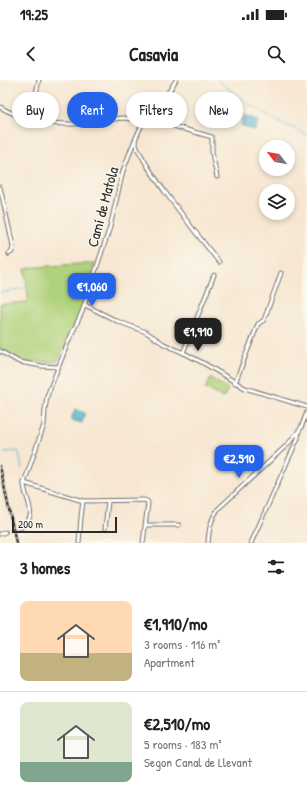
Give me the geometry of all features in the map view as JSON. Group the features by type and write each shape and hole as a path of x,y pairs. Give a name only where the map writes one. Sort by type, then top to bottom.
{"street":[{"path":"36,92 39,80"},
{"name":"Camí de Matola","path":"168,92 176,80"},
{"path":"0,107 12,114"},
{"path":"59,123 93,123 126,118"},
{"name":"Camí de Matola","path":"24,483 44,425 47,396 69,340 82,314 110,228 123,171 140,128"},
{"path":"180,128 212,137 212,153 217,177"},
{"path":"135,141 137,148 148,167 165,192 219,262"},
{"path":"0,187 13,246 10,254"},
{"path":"235,383 258,324 264,320 281,273"},
{"path":"183,353 214,275"},
{"path":"85,305 117,321 146,332 164,344 205,364 245,388 307,406"},
{"path":"0,351 19,362 58,367"},
{"path":"251,543 298,438 307,412"},
{"path":"208,543 208,530 218,509 288,444 300,429"},
{"path":"20,528 28,521 31,511 24,488 24,483 83,501 147,501 143,543"},
{"path":"79,543 83,501"},
{"path":"105,529 108,501"},
{"path":"145,525 179,525"},
{"path":"0,534 5,532"}],"green space":[{"path":"95,263 82,312 57,362 19,362 0,349 0,304 27,302 28,296 25,269"},
{"path":"211,378 228,389 223,398 205,388"}],"water":[{"path":"244,115 259,120 255,131 243,126"},
{"path":"75,409 85,413 82,423 71,420"}],"waterway":[{"path":"218,80 238,97 260,111 307,135"},
{"path":"0,293 25,288"},
{"path":"5,452 19,452 22,469"}],"tunnel":[{"path":"5,532 20,528"}],"railway":[{"path":"0,466 16,543"}]}
